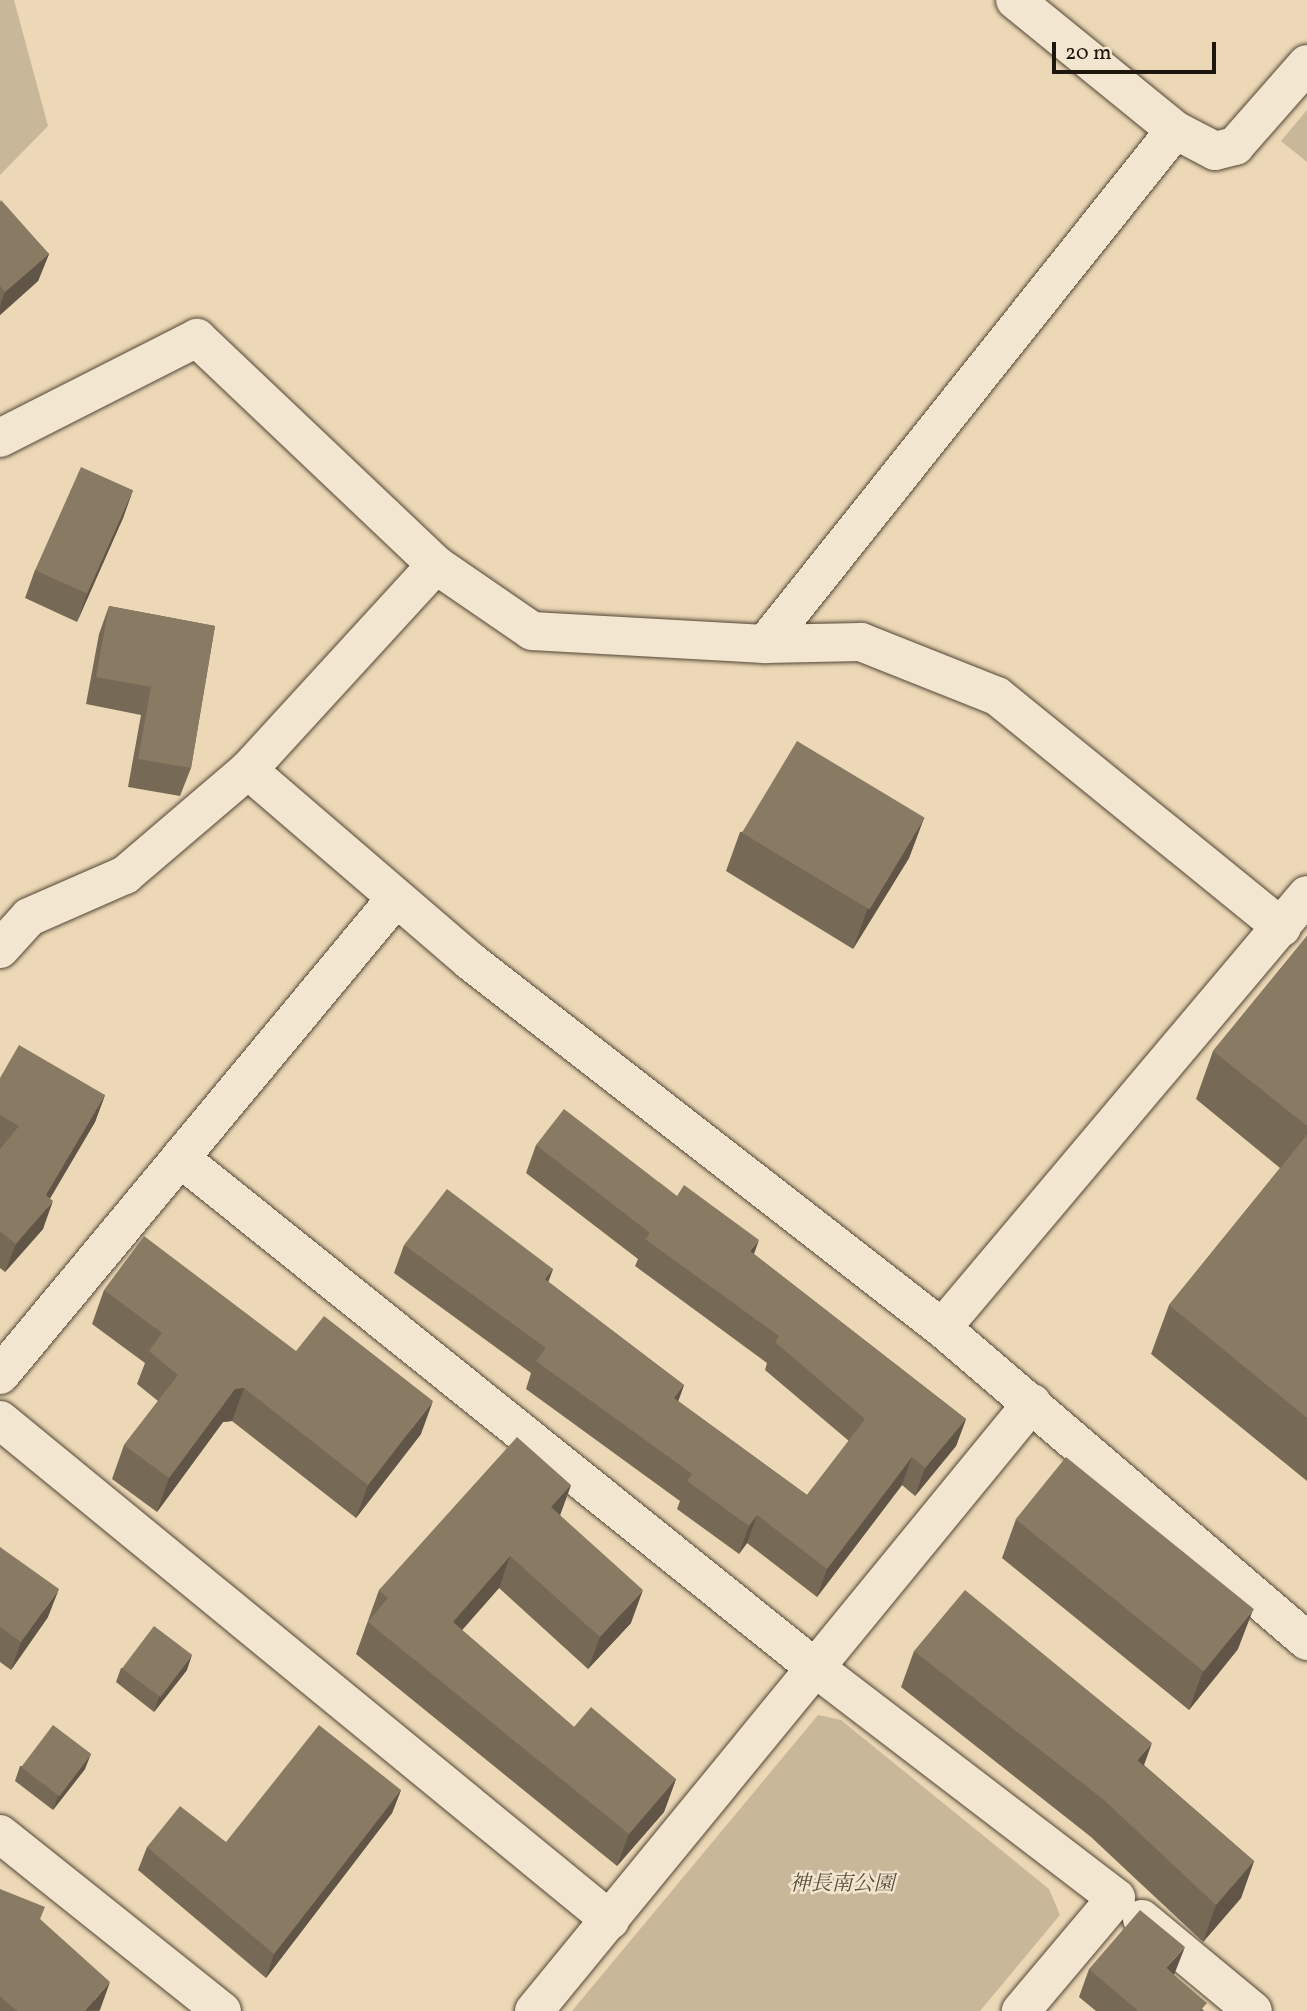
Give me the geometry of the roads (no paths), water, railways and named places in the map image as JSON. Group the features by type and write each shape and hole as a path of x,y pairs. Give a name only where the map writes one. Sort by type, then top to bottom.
{"street":[{"path":"1015,0 1175,130 1215,151 1235,146 1307,64"},
{"path":"765,644 1175,130"},
{"path":"0,438 197,338 436,565 532,631 765,644 861,642 997,695 1282,928"},
{"path":"0,948 29,917 125,875 248,770 436,565"},
{"path":"248,770 396,898 942,1328 1307,1641"},
{"path":"942,1328 1282,928 1307,895"},
{"path":"0,1375 396,898"},
{"path":"180,1158 814,1667 1116,1898 1253,2011"},
{"path":"534,2011 1032,1403"},
{"path":"0,1420 610,1920"},
{"path":"0,1834 222,2011"},
{"path":"1021,2011 1116,1898"}],"park label":[{"name":"神長南公園","path":"842,1885"}]}
